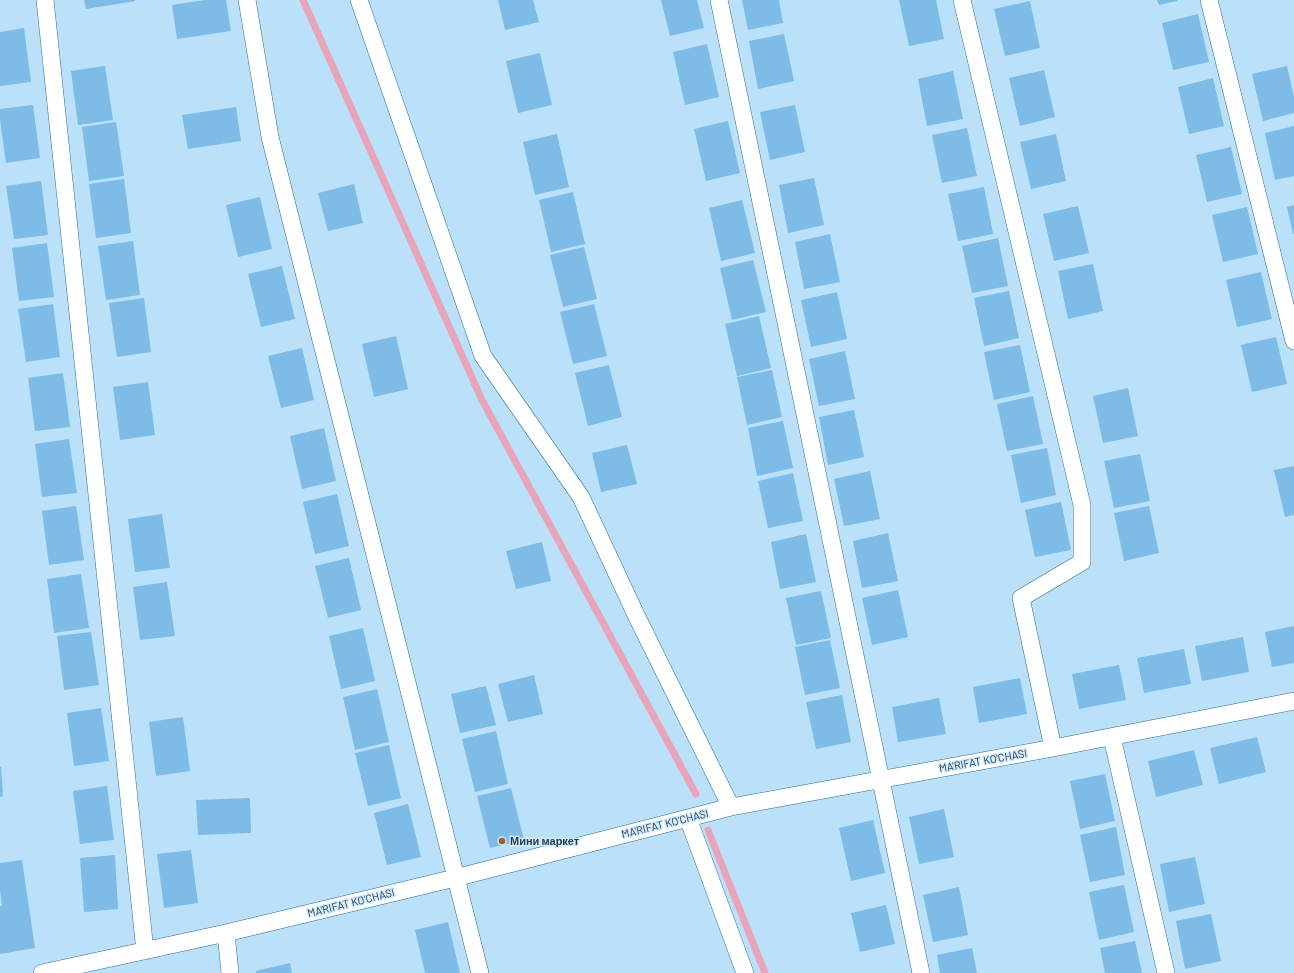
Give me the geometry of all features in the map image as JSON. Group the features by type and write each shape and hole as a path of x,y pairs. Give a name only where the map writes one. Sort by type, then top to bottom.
{"street":[{"path":"45,0 144,951"},
{"path":"247,0 270,137 480,973"},
{"path":"359,0 483,356 581,497 637,617 731,807"},
{"path":"719,0 921,973"},
{"path":"962,0 1082,505 1082,562 1021,598 1053,748"},
{"path":"1209,0 1294,341"},
{"name":"MA'RIFAT KO'CHASI","path":"42,973 226,933 455,878 731,807 1112,737 1294,701"},
{"path":"1112,737 1166,973"},
{"path":"688,818 745,973"},
{"path":"226,933 230,973"}],"building":[{"path":"84,0 135,0 135,1 86,9"},
{"path":"205,0 226,0 231,31 177,39 172,5"},
{"path":"498,0 533,0 539,22 505,30"},
{"path":"661,0 697,0 704,28 670,36"},
{"path":"742,0 779,0 783,23 748,30"},
{"path":"899,0 936,0 944,39 909,46"},
{"path":"1157,0 1177,0 1177,1 1159,5"},
{"path":"1030,1 1040,48 1005,56 994,9"},
{"path":"1198,14 1209,62 1173,70 1162,23"},
{"path":"24,28 31,82 0,86 0,32"},
{"path":"784,34 794,81 758,89 749,41"},
{"path":"707,44 719,97 685,105 673,52"},
{"path":"540,53 552,105 518,113 506,61"},
{"path":"105,66 113,120 78,125 71,71"},
{"path":"1287,66 1294,97 1294,113 1263,121 1252,74"},
{"path":"1044,70 1055,117 1020,126 1009,78"},
{"path":"953,71 963,119 927,126 918,79"},
{"path":"1213,78 1224,126 1189,134 1178,87"},
{"path":"33,105 40,158 6,163 0,120 0,109"},
{"path":"795,105 805,152 770,160 760,112"},
{"path":"236,107 241,141 188,149 182,115"},
{"path":"728,121 740,173 706,181 694,129"},
{"path":"116,122 124,176 89,181 82,127"},
{"path":"1294,126 1294,176 1275,180 1265,133"},
{"path":"967,128 977,176 942,183 932,135"},
{"path":"557,134 569,187 535,195 523,142"},
{"path":"1056,134 1066,181 1031,189 1020,142"},
{"path":"1231,147 1242,194 1207,202 1196,155"},
{"path":"814,178 824,225 788,233 779,185"},
{"path":"124,179 131,233 96,238 89,184"},
{"path":"41,181 48,235 14,239 6,186"},
{"path":"354,184 363,223 328,231 318,193"},
{"path":"984,187 993,234 958,241 948,194"},
{"path":"573,192 585,244 551,252 539,200"},
{"path":"260,197 272,249 238,257 226,205"},
{"path":"742,200 755,253 721,261 709,208"},
{"path":"1294,205 1294,234 1293,234 1287,207"},
{"path":"1078,206 1089,253 1054,261 1043,214"},
{"path":"1247,207 1258,254 1223,262 1212,215"},
{"path":"830,234 840,282 804,289 795,242"},
{"path":"998,238 1008,286 972,293 962,246"},
{"path":"133,241 140,295 106,300 98,246"},
{"path":"47,243 54,297 19,301 12,248"},
{"path":"584,247 597,299 563,307 550,255"},
{"path":"753,260 766,312 732,320 720,268"},
{"path":"1093,264 1103,311 1068,319 1058,271"},
{"path":"282,266 295,319 261,327 248,274"},
{"path":"1261,272 1272,319 1237,327 1226,280"},
{"path":"1009,291 1019,338 984,346 974,298"},
{"path":"837,292 847,339 811,347 801,300"},
{"path":"144,298 151,352 117,357 109,303"},
{"path":"53,304 60,357 26,362 18,309"},
{"path":"594,304 607,356 573,364 560,312"},
{"path":"759,316 771,368 737,376 725,324"},
{"path":"396,336 408,389 374,397 362,344"},
{"path":"1276,337 1287,384 1252,392 1241,345"},
{"path":"1020,345 1030,392 994,400 984,352"},
{"path":"302,348 314,400 281,408 268,356"},
{"path":"845,351 855,399 819,406 809,359"},
{"path":"609,365 622,417 588,426 575,373"},
{"path":"772,370 782,417 747,425 737,377"},
{"path":"63,373 70,427 35,431 28,378"},
{"path":"148,382 155,435 120,440 113,387"},
{"path":"1128,388 1138,436 1103,443 1093,396"},
{"path":"1033,396 1043,444 1007,451 997,404"},
{"path":"854,410 864,457 828,465 819,417"},
{"path":"783,421 793,468 757,476 748,428"},
{"path":"324,428 336,481 302,489 290,436"},
{"path":"69,439 77,493 42,497 35,444"},
{"path":"627,445 637,484 601,492 592,453"},
{"path":"1047,448 1056,495 1021,503 1011,455"},
{"path":"1140,454 1150,501 1114,508 1104,461"},
{"path":"1294,466 1294,515 1285,517 1274,470"},
{"path":"870,471 880,519 844,526 834,479"},
{"path":"793,473 803,521 768,528 758,481"},
{"path":"337,494 349,546 315,554 303,502"},
{"path":"1061,502 1071,550 1035,557 1025,510"},
{"path":"76,506 84,560 49,565 42,511"},
{"path":"1149,506 1159,553 1124,561 1114,513"},
{"path":"162,514 170,568 135,572 128,519"},
{"path":"888,533 898,581 862,588 853,541"},
{"path":"806,534 816,582 780,589 771,542"},
{"path":"542,542 551,581 516,589 506,551"},
{"path":"349,558 361,610 328,618 315,566"},
{"path":"81,574 89,628 54,633 47,579"},
{"path":"167,582 175,636 140,640 133,587"},
{"path":"898,590 908,637 872,645 862,598"},
{"path":"821,591 831,638 796,645 786,598"},
{"path":"1294,626 1294,663 1272,667 1265,632"},
{"path":"363,628 375,681 341,689 329,636"},
{"path":"91,632 99,685 64,690 57,636"},
{"path":"1243,637 1249,672 1202,681 1195,646"},
{"path":"830,640 840,688 805,695 795,647"},
{"path":"1184,649 1191,684 1144,693 1137,658"},
{"path":"1119,665 1126,700 1079,709 1072,674"},
{"path":"534,675 543,714 508,722 498,684"},
{"path":"1020,678 1027,714 979,723 973,687"},
{"path":"486,686 496,725 460,733 451,694"},
{"path":"377,689 389,742 355,750 343,697"},
{"path":"842,695 851,742 816,749 806,702"},
{"path":"939,698 946,734 898,742 892,707"},
{"path":"101,708 109,761 74,766 67,713"},
{"path":"183,717 190,771 156,776 149,722"},
{"path":"496,731 508,784 475,792 462,739"},
{"path":"1257,737 1266,772 1219,784 1210,748"},
{"path":"389,745 401,798 368,806 355,753"},
{"path":"1194,750 1203,785 1156,797 1148,761"},
{"path":"0,767 3,796 0,797"},
{"path":"1105,774 1115,821 1080,829 1070,781"},
{"path":"107,786 114,840 80,844 73,791"},
{"path":"511,788 524,840 490,848 477,796"},
{"path":"250,798 251,833 198,835 196,800"},
{"path":"408,804 421,857 387,865 374,813"},
{"path":"944,809 954,857 919,864 909,817"},
{"path":"873,820 885,873 851,881 839,828"},
{"path":"1116,827 1125,875 1090,882 1080,835"},
{"path":"191,850 198,903 164,908 157,854"},
{"path":"115,855 118,909 84,912 80,858"},
{"path":"1195,857 1205,904 1169,912 1160,864"},
{"path":"22,860 35,948 0,954 0,906 2,906 0,891 0,863"},
{"path":"1124,885 1134,932 1099,940 1089,892"},
{"path":"959,887 968,935 933,942 923,895"},
{"path":"886,905 895,944 860,952 851,913"},
{"path":"1211,914 1221,961 1185,969 1176,921"},
{"path":"448,922 460,973 425,973 415,930"},
{"path":"1135,941 1142,973 1105,973 1100,948"},
{"path":"972,948 977,973 940,973 937,955"},
{"path":"290,963 292,973 256,973 256,971"}],"waterway":[{"path":"303,0 482,400 696,794"},
{"path":"708,830 765,973"}],"place":[{"name":"Мини маркет","path":"502,841"}]}
